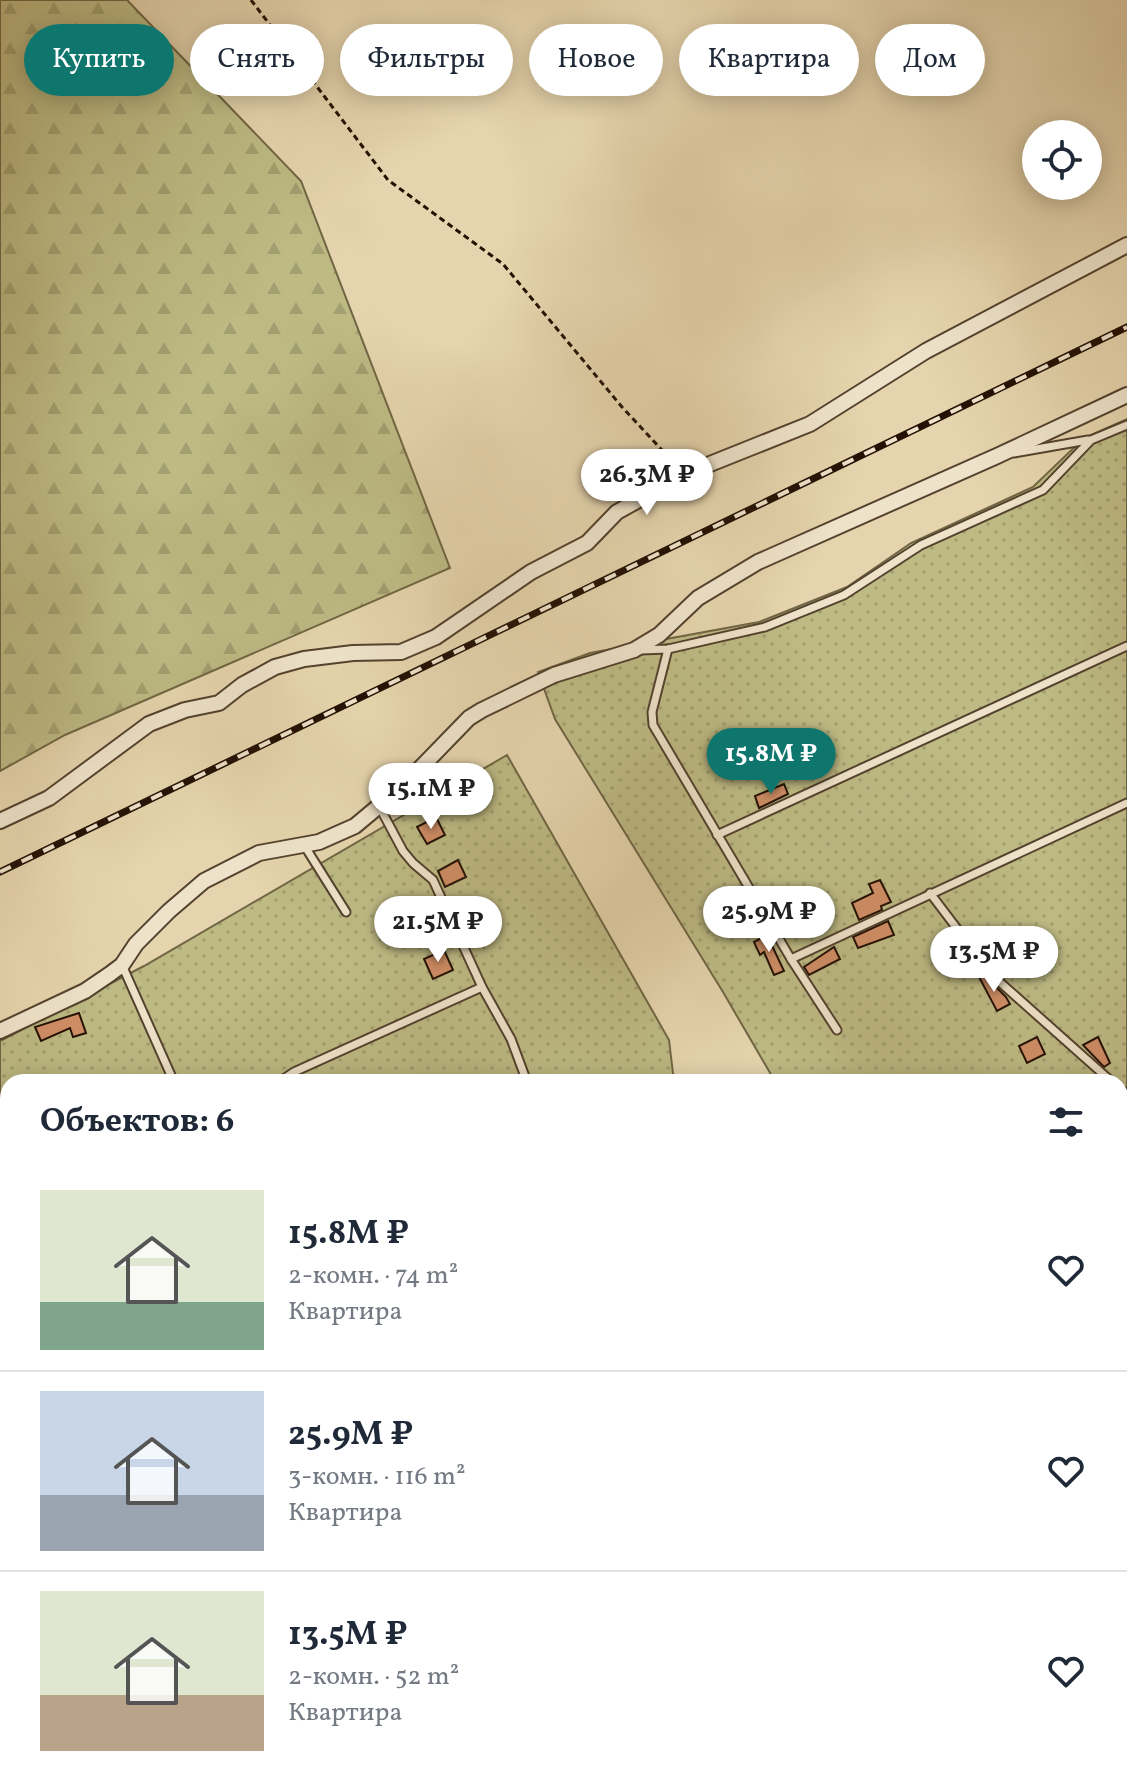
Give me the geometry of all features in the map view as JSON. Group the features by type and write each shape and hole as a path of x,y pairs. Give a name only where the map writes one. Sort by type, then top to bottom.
{"street":[{"path":"0,821 49,798 149,724 185,710 219,703 242,685 275,667 304,659 353,653 401,652 436,637 531,572 587,543 617,512 685,474 810,424 926,351 1127,245"},
{"path":"0,1031 85,991 122,965 136,944 204,881 259,853 319,842 355,826 469,718 554,675 634,650 659,635 698,598 758,562 1127,395"}],"lane":[{"path":"997,456 1091,440 1127,425"},
{"path":"634,650 668,649 765,627 844,595 921,545 1043,490 1091,440"},
{"path":"717,835 1127,646"},
{"path":"668,649 652,712 653,725 791,959 837,1030"},
{"path":"791,959 1127,803"},
{"path":"379,806 403,851 433,880 482,987 511,1039 524,1074"},
{"path":"304,845 346,912"},
{"path":"930,893 993,976 1103,1074"},
{"path":"122,965 170,1074"},
{"path":"291,1074 482,987"}],"path":[{"path":"251,0 388,180 503,264 622,407 685,474"}],"green space":[{"path":"0,0 127,0 150,24 24,24 24,96 174,96 174,49 190,66 190,96 219,96 301,181 450,568 65,735 0,771"},
{"path":"1127,419 1127,1074 771,1074 555,719 538,672 590,653 759,622 847,587 911,543 1033,487 1084,438"},
{"path":"507,755 669,1040 673,1074 0,1074 0,1041 144,966"}],"building":[{"path":"784,784 788,794 759,808 755,796"},
{"path":"436,817 445,835 427,844 417,827"},
{"path":"458,860 466,877 445,887 438,871"},
{"path":"880,880 891,902 881,906 882,910 859,920 852,903 873,893 869,884"},
{"path":"888,921 894,935 858,948 853,937"},
{"path":"767,935 784,971 774,975 764,952 760,955 754,942"},
{"path":"834,947 840,959 809,975 804,967"},
{"path":"444,950 453,970 433,979 424,959"},
{"path":"982,973 1010,1004 997,1011 978,975"},
{"path":"79,1013 86,1033 73,1037 70,1028 41,1041 35,1027"},
{"path":"1037,1037 1045,1054 1027,1063 1019,1046"},
{"path":"1098,1037 1110,1063 1104,1067 1083,1045"}],"railway":[{"path":"0,872 1127,327"}]}
